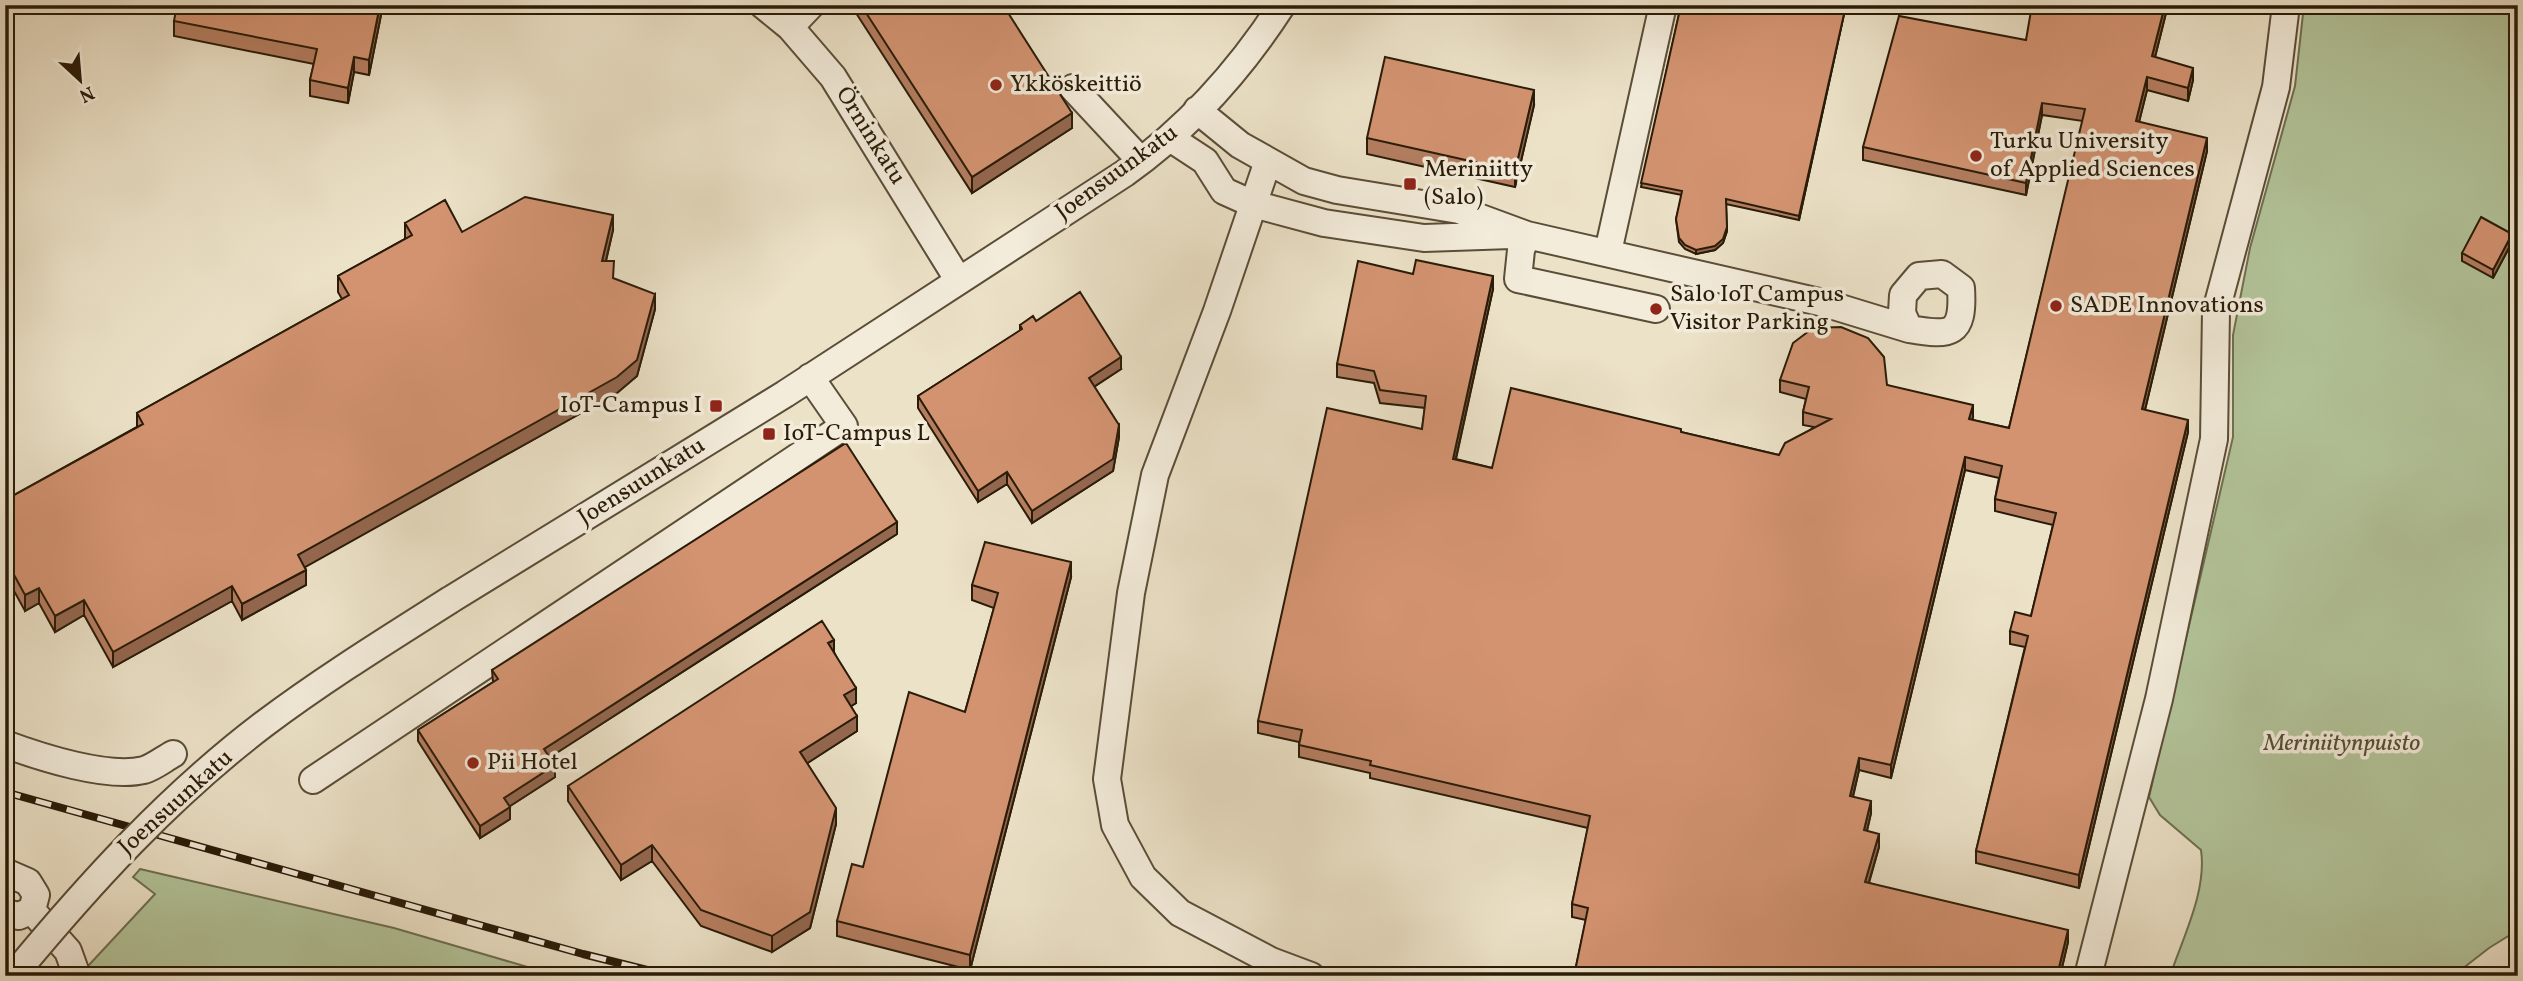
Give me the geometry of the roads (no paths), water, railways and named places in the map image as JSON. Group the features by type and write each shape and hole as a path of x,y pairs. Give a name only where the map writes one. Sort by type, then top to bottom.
{"street":[{"name":"Örninkatu","path":"763,5 790,27 833,77 958,281"},
{"path":"790,27 811,5"},
{"name":"Joensuunkatu","path":"13,976 108,865 197,781 284,710 355,660 810,377 1141,161 1170,138 1257,44 1282,5"},
{"path":"1608,252 1663,5"},
{"path":"2088,976 2159,699 2214,439 2216,311 2276,87 2286,5"},
{"path":"1073,89 1141,161"},
{"path":"1197,110 1240,145 1304,181 1337,190 1459,210 1527,235 1824,303 1909,329"},
{"path":"1170,138 1205,161 1224,191 1253,204 1324,223 1424,238 1527,235"},
{"path":"1268,160 1217,311 1154,475 1131,593 1107,779 1115,825 1143,877 1181,913 1271,961 1311,976"},
{"path":"1527,235 1521,250 1518,279 1656,309"},
{"path":"313,780 844,426 810,377"},
{"path":"5,744 36,755 115,772 146,769 173,754"},
{"path":"5,872 28,882 36,895 32,910"},
{"path":"5,913 19,916 32,910"},
{"path":"32,910 68,951 77,976"}],"railway":[{"path":"5,792 583,954 671,976"}],"place":[{"name":"Ykköskeittiö","path":"996,85"},
{"name":"Turku University of Applied Sciences","path":"1976,156"},
{"name":"Meriniitty (Salo)","path":"1410,184"},
{"name":"SADE Innovations","path":"2056,306"},
{"name":"Salo IoT Campus Visitor Parking","path":"1656,309"},
{"name":"IoT-Campus I","path":"716,406"},
{"name":"IoT-Campus L","path":"769,434"},
{"name":"Pii Hotel","path":"473,763"}],"park label":[{"name":"Meriniitynpuisto","path":"2342,744"}]}
